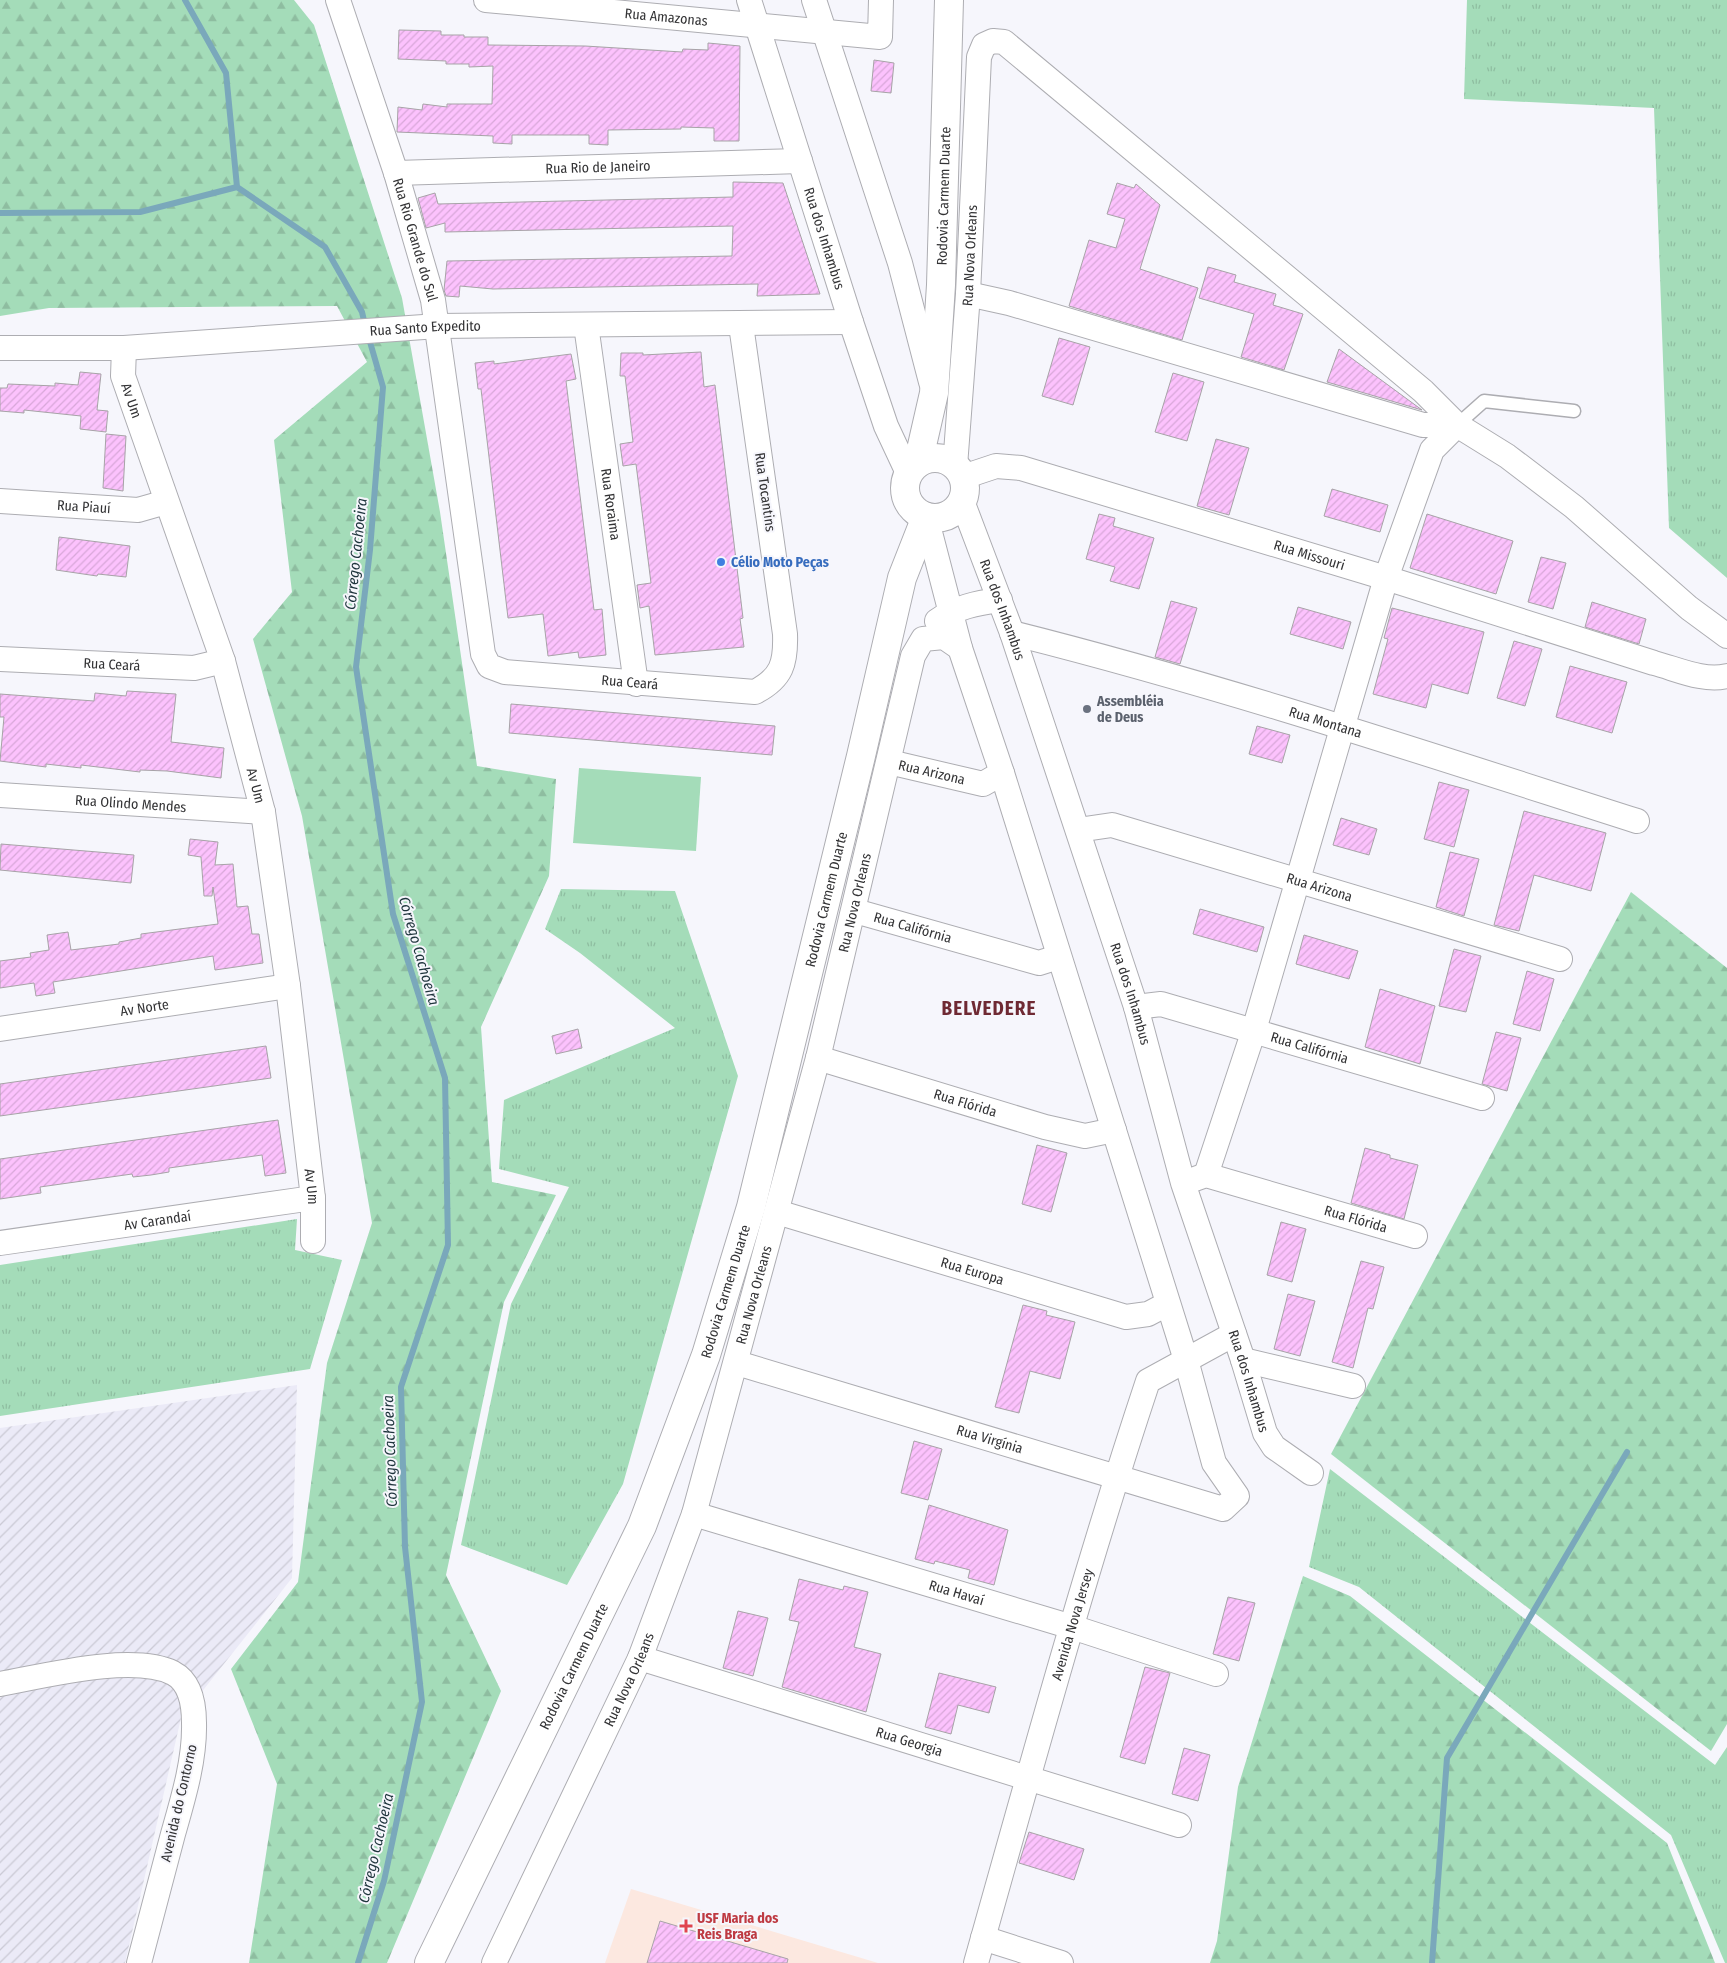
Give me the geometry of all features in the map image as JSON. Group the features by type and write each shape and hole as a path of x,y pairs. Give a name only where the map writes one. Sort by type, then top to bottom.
{"street":[{"name":"Rua Rio Grande do Sul","path":"338,0 396,173 433,300 484,654 489,666"},
{"name":"Rua Amazonas","path":"486,0 880,37 881,0"},
{"name":"Rua dos Inhambus","path":"748,0 886,426 942,473 1000,600 1012,633 1136,1007 1183,1183 1244,1360 1265,1433 1274,1447 1311,1473"},
{"path":"814,0 900,263 934,393"},
{"name":"Rodovia Carmem Duarte","path":"429,1963 642,1526 706,1355 751,1207 859,765 917,509 904,487 942,473 934,393 941,285 949,0"},
{"name":"Rua Nova Orleans","path":"942,473 968,294 979,57 984,45 993,41 1004,42 1423,391 1457,425"},
{"name":"Rua Rio de Janeiro","path":"396,173 800,161"},
{"path":"968,294 1009,304 1423,425 1457,425 1507,456 1574,507 1689,608 1727,636"},
{"name":"Rua Santo Expedito","path":"0,348 124,348 438,326 741,325 851,322"},
{"name":"Rua Roraima","path":"586,325 636,684"},
{"name":"Rua Tocantins","path":"741,325 785,634 786,655 781,669 770,685"},
{"name":"Av Um","path":"124,348 123,376 223,661 263,812 288,986 313,1198 313,1241"},
{"path":"1183,1183 1206,1175 1254,1030 1386,578 1432,450 1457,425"},
{"name":"Rua Missouri","path":"942,473 996,466 1021,468 1386,578 1697,675 1711,678 1727,676"},
{"path":"917,509 943,517 954,512 942,473"},
{"name":"Rua Piauí","path":"0,501 138,510 166,502"},
{"path":"917,509 1186,1360"},
{"path":"950,611 973,604 1000,600"},
{"name":"Rua Nova Orleans","path":"494,1963 640,1658 694,1514 818,1058 855,911 914,656 935,622 950,611"},
{"name":"Rua Montana","path":"1012,633 1072,648 1342,727 1637,821"},
{"path":"923,639 944,637 960,648"},
{"name":"Rua Ceará","path":"0,658 194,668 223,661"},
{"name":"Rua Ceará","path":"489,666 505,672 636,684 755,692 770,685"},
{"name":"Rua Arizona","path":"889,762 983,784 1002,773"},
{"name":"Rua Olindo Mendes","path":"0,795 263,812"},
{"name":"Rua Arizona","path":"1078,830 1112,825 1560,960"},
{"name":"Rua Califórnia","path":"855,911 1039,963 1058,957"},
{"name":"Av Norte","path":"0,1029 288,986"},
{"name":"Rua Califórnia","path":"1136,1007 1161,1004 1482,1098"},
{"name":"Rua Flórida","path":"818,1058 1046,1127 1085,1136 1114,1130"},
{"name":"Rua Flórida","path":"1206,1175 1415,1236"},
{"name":"Av Carandaí","path":"0,1243 313,1198"},
{"name":"Rua Europa","path":"777,1212 1126,1316 1148,1314 1167,1304"},
{"name":"Avenida Nova Jersey","path":"976,1963 1116,1477 1148,1381 1234,1334"},
{"name":"Rua Virgínia","path":"736,1363 1223,1509 1237,1496 1214,1463 1186,1360"},
{"path":"1244,1360 1353,1386"},
{"name":"Rua Havaí","path":"694,1514 1072,1627 1216,1674"},
{"name":"Rua Georgia","path":"640,1658 1180,1825"},
{"name":"Avenida do Contorno","path":"0,1684 100,1667 126,1666 155,1668 171,1672 179,1677 187,1686 191,1697 194,1722 192,1754 182,1801 139,1963"},
{"path":"983,1938 1061,1963"}],"lane":[{"path":"1457,425 1484,401 1574,411"}],"shaded area":[{"path":"297,1385 292,1578 181,1718 125,1963 0,1963 0,1428"},
{"name":"USF Maria dos Reis Braga","path":"631,1889 878,1963 605,1963"}],"green space":[{"path":"0,0 294,0 314,25 402,298 440,512 477,766 556,779 549,876 481,1027 492,1182 556,1195 504,1302 446,1575 501,1691 387,1963 249,1963 277,1784 231,1669 298,1582 327,1363 372,1223 302,816 253,639 292,592 274,440 367,362 337,306 49,308 0,316"},
{"path":"1467,0 1727,0 1727,578 1669,528 1654,108 1464,99"},
{"path":"579,768 701,777 696,851 573,843"},
{"path":"561,889 675,891 738,1076 623,1484 567,1585 461,1545 511,1304 569,1187 499,1169 504,1100 675,1028 580,953 545,929"},
{"path":"1631,892 1727,968 1727,1724 1711,1751 1331,1454"},
{"path":"297,1219 295,1250 342,1260 310,1369 0,1416 0,1265"},
{"path":"1330,1469 1715,1765 1727,1747 1727,1963 1725,1963 1671,1835 1359,1587 1309,1567"},
{"path":"1303,1576 1350,1596 1667,1843 1715,1963 1210,1963 1217,1941 1238,1787"}],"building":[{"path":"399,30 441,31 441,35 488,37 488,45 585,46 682,52 683,49 708,50 708,43 740,46 739,141 714,141 714,128 681,127 681,129 608,130 608,145 589,144 589,135 512,135 512,144 493,143 493,136 397,132 398,107 422,110 423,104 447,107 447,104 492,104 493,66 469,67 469,64 446,64 446,61 398,59"},
{"path":"874,60 894,63 891,93 871,91"},
{"path":"733,182 783,183 820,294 757,296 758,284 493,289 460,286 459,297 446,296 444,290 447,261 732,256 733,226 445,232 445,223 426,228 418,198 435,193 438,204 733,197"},
{"path":"1117,183 1134,188 1136,184 1160,205 1140,269 1198,288 1182,340 1069,306 1089,240 1116,248 1125,219 1107,214"},
{"path":"1208,267 1236,275 1234,282 1276,294 1273,305 1303,314 1284,370 1241,357 1254,314 1199,298"},
{"path":"1059,338 1090,347 1073,405 1042,396"},
{"path":"1339,349 1422,410 1327,382"},
{"path":"701,352 704,387 715,385 743,618 740,619 744,647 655,655 649,606 640,608 637,585 651,583 636,464 623,466 620,444 633,442 625,376 620,376 621,353 643,353 643,355"},
{"path":"571,354 576,379 566,381 594,610 602,609 606,655 579,658 578,652 548,656 543,614 508,618 481,389 478,389 475,363 494,361 494,364"},
{"path":"80,372 101,374 97,410 108,411 106,432 80,429 81,416 24,410 24,413 0,411 0,388 7,388 8,384 55,386 55,383 78,385"},
{"path":"1173,373 1204,382 1187,441 1155,432"},
{"path":"106,434 126,436 123,491 103,488"},
{"path":"1216,439 1249,448 1229,515 1197,506"},
{"path":"1332,489 1388,505 1380,532 1324,516"},
{"path":"1099,514 1115,518 1113,526 1154,538 1139,589 1110,581 1115,567 1086,559"},
{"path":"1427,514 1513,541 1496,594 1410,568"},
{"path":"59,537 130,546 126,577 98,574 97,576 56,570"},
{"path":"1541,557 1566,563 1553,609 1528,602"},
{"path":"1171,601 1197,608 1180,664 1155,657"},
{"path":"1592,602 1646,619 1639,644 1585,627"},
{"path":"1298,607 1351,622 1343,649 1290,634"},
{"path":"1392,608 1484,632 1468,694 1432,684 1426,708 1373,694 1388,639 1384,638"},
{"path":"1514,641 1542,649 1525,706 1497,698"},
{"path":"1570,666 1627,682 1612,733 1556,717"},
{"path":"127,691 176,694 171,742 224,748 221,778 167,771 140,770 140,772 81,765 81,768 46,764 46,767 0,761 4,717 0,717 0,694 94,701 95,693 126,696"},
{"path":"511,704 775,726 772,755 509,733"},
{"path":"1257,726 1290,735 1282,763 1249,754"},
{"path":"1439,782 1469,790 1454,847 1424,839"},
{"path":"1524,811 1606,833 1591,891 1534,875 1519,931 1494,925"},
{"path":"1341,818 1377,829 1369,855 1333,845"},
{"path":"190,839 218,842 215,865 233,864 237,907 248,906 252,934 259,934 263,963 215,970 213,956 53,982 55,993 36,996 34,983 0,988 0,961 31,957 30,953 49,950 47,935 68,932 71,950 119,944 119,942 141,938 141,934 218,924 213,887 212,896 204,896 201,857 188,855"},
{"path":"1,844 134,855 131,883 0,870"},
{"path":"1450,852 1479,859 1464,916 1436,907"},
{"path":"1200,909 1264,927 1257,952 1193,934"},
{"path":"1304,935 1358,951 1349,979 1296,964"},
{"path":"1454,949 1481,956 1466,1012 1439,1006"},
{"path":"1527,971 1554,979 1540,1031 1513,1024"},
{"path":"1380,989 1435,1006 1420,1064 1365,1047"},
{"path":"578,1029 582,1048 556,1054 552,1036"},
{"path":"1496,1032 1521,1038 1507,1091 1482,1084"},
{"path":"266,1046 271,1078 0,1116 0,1084"},
{"path":"278,1120 286,1173 265,1176 262,1155 169,1168 169,1172 151,1175 133,1177 132,1174 40,1187 41,1193 0,1199 0,1159"},
{"path":"1037,1145 1067,1153 1051,1212 1022,1204"},
{"path":"1365,1148 1390,1155 1390,1158 1418,1165 1404,1219 1351,1203"},
{"path":"1281,1222 1306,1229 1292,1282 1267,1275"},
{"path":"1361,1261 1384,1267 1373,1309 1368,1308 1353,1368 1332,1362"},
{"path":"1288,1294 1315,1301 1300,1356 1274,1349"},
{"path":"1023,1305 1047,1311 1046,1315 1075,1322 1060,1379 1030,1371 1019,1413 995,1407"},
{"path":"914,1441 942,1449 928,1500 901,1493"},
{"path":"929,1505 1008,1530 994,1585 968,1578 970,1570 935,1561 934,1564 915,1559"},
{"path":"799,1579 843,1590 844,1586 868,1592 854,1647 881,1654 866,1712 782,1687 799,1622 789,1620"},
{"path":"1228,1597 1255,1603 1239,1661 1213,1654"},
{"path":"738,1611 768,1618 753,1676 723,1668"},
{"path":"1145,1667 1170,1673 1145,1764 1120,1757"},
{"path":"939,1673 996,1687 989,1713 958,1705 951,1734 925,1727"},
{"path":"1184,1748 1210,1755 1198,1801 1172,1794"},
{"path":"1029,1832 1084,1849 1074,1880 1019,1863"},
{"path":"660,1921 788,1959 787,1963 647,1963"}],"waterway":[{"name":"Córrego Cachoeira","path":"185,0 226,73 237,187 325,247 362,312 365,325"},
{"path":"0,213 140,212 237,187"},
{"name":"Córrego Cachoeira","path":"358,1963 384,1881 422,1702 405,1547 401,1387 448,1245 445,1078 393,914 356,667 370,550 383,387 368,335"},
{"path":"1432,1963 1447,1758 1627,1452"}],"place":[{"name":"Célio Moto Peças","path":"721,562"},
{"name":"Assembléia de Deus","path":"1087,709"},
{"name":"USF Maria dos Reis Braga","path":"686,1926"}],"district":[{"name":"BELVEDERE","path":"989,1008"}]}
